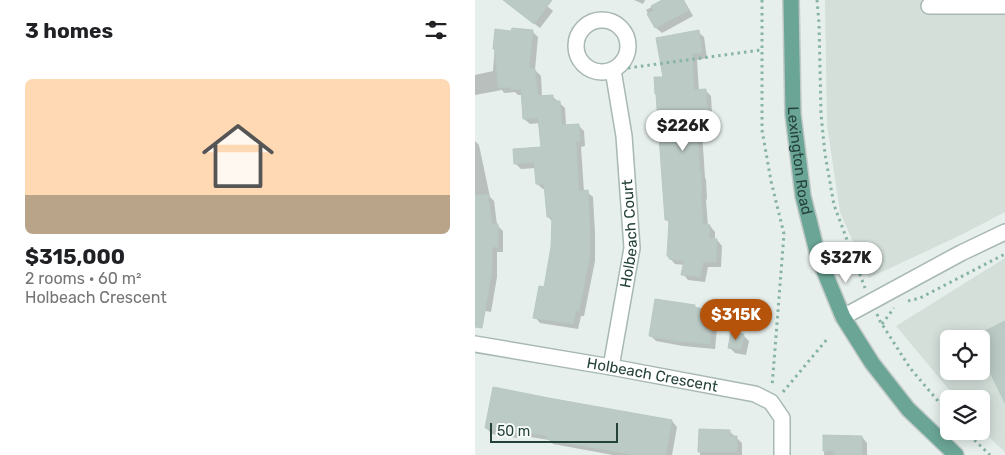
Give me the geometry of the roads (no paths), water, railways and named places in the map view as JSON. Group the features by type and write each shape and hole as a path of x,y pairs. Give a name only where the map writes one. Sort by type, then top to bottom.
{"main road":[{"name":"Lexington Road","path":"791,0 793,114 803,196 818,256 843,317 872,363 908,409 956,455"}],"street":[{"path":"929,6 1005,6"},
{"name":"Holbeach Court","path":"611,367 632,248 624,136 613,70"},
{"path":"843,317 961,253 1005,232"},
{"name":"Holbeach Crescent","path":"475,344 776,398 782,418 782,455"}]}
